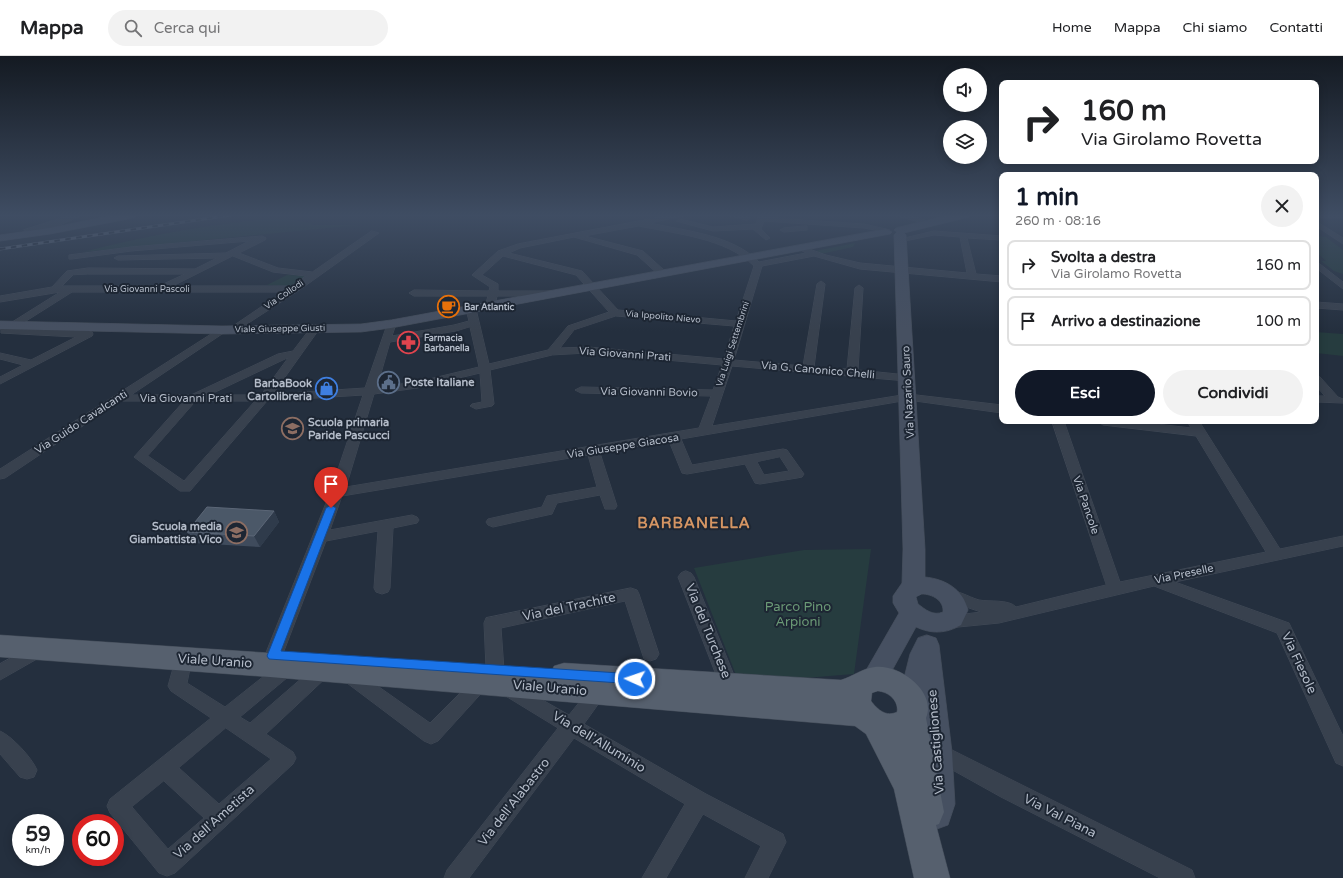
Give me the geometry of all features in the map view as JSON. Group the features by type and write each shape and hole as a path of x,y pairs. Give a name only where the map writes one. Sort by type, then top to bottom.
{"main road":[{"name":"Viale Giuseppe Giusti","path":"6,325 94,331 361,328 473,316 492,300 556,294 662,273 754,261 794,253"},
{"name":"Via Nazario Sauro","path":"900,253 914,549"},
{"path":"914,549 914,587"},
{"name":"Via Castiglionese","path":"868,701 897,727 906,724 912,713 918,674 938,630 953,618 956,613 956,606 925,573 914,549"},
{"path":"938,630 911,612 904,600 909,590 914,587 927,585 944,592"},
{"path":"868,701 886,660 911,612"},
{"name":"Via Castiglionese","path":"930,839 940,804 938,752 938,630"},
{"name":"Viale Uranio","path":"0,637 277,662 492,679"},
{"name":"Viale Uranio","path":"0,646 183,659 277,662 334,670 868,701"},
{"name":"Via Castiglionese","path":"868,701 892,681 907,692 926,795 933,878"},
{"name":"Viale Uranio","path":"601,685 729,685 842,693 868,701"},
{"name":"Via Castiglionese","path":"868,701 910,789 933,878"}],"street":[{"path":"72,257 99,253"},
{"path":"107,259 224,253"},
{"path":"161,288 231,253"},
{"path":"233,253 276,270 314,275"},
{"name":"Via Collodi","path":"222,330 295,289 345,253"},
{"path":"640,253 662,273"},
{"path":"741,253 754,261"},
{"path":"812,253 823,258 860,266 999,279"},
{"path":"967,253 972,277"},
{"path":"414,293 492,300 495,286 476,275 500,254 579,274 615,313"},
{"path":"109,271 127,258"},
{"name":"Via Luigi Settembrini","path":"704,432 740,324 754,261"},
{"path":"1319,266 1343,286"},
{"path":"55,288 70,273 109,271 196,271"},
{"path":"808,369 821,284"},
{"name":"Via Giovanni Pascoli","path":"0,299 55,288 295,289"},
{"path":"6,325 70,288"},
{"path":"852,373 859,288"},
{"path":"1319,305 1343,307"},
{"name":"Via Ippolito Nievo","path":"552,352 571,328 615,313 740,324"},
{"path":"386,340 456,328 473,316 485,370 488,404 476,406"},
{"path":"277,662 320,537 337,493 391,324"},
{"path":"297,353 282,356 193,398 140,457 185,488 264,398 297,353 315,328"},
{"name":"Via Guido Cavalcanti","path":"0,475 222,330"},
{"name":"Via Guido Cavalcanti","path":"0,468 222,330"},
{"path":"0,381 94,331"},
{"name":"Via Giovanni Prati","path":"118,398 264,398 369,392 417,385 485,370 552,352 588,350 728,362"},
{"path":"0,356 32,364"},
{"name":"Via G. Canonico Chelli","path":"728,362 907,378"},
{"path":"1319,382 1339,401"},
{"name":"Via Giovanni Bovio","path":"581,390 716,393"},
{"name":"Via Giuseppe Giacosa","path":"337,493 908,397 999,409"},
{"path":"1319,399 1339,401"},
{"name":"Via Pancole","path":"1059,424 1116,589"},
{"path":"1128,424 1201,433"},
{"path":"1195,424 1276,555"},
{"path":"674,437 688,470 749,459"},
{"path":"593,451 610,506"},
{"path":"493,522 547,511 552,499 605,490"},
{"path":"320,537 412,520"},
{"path":"382,588 386,524"},
{"name":"Via Preselle","path":"938,630 1000,617 1024,610 1155,580 1343,541"},
{"name":"Via del Turchese","path":"686,577 729,685"},
{"name":"Via Fiesole","path":"1155,580 1283,628 1343,757"},
{"name":"Via Preselle","path":"944,592 966,604 983,608 1024,610"},
{"name":"Via del Trachite","path":"492,679 492,622 631,594 650,654"},
{"path":"0,673 40,649"},
{"path":"183,659 177,686 225,718"},
{"name":"Via dell'Ametista","path":"225,718 252,734 286,758 167,865 117,806 225,718 277,662"},
{"path":"252,734 334,670 431,735 492,679"},
{"name":"Via dell'Alluminio","path":"492,679 699,801 775,842 756,878"},
{"name":"Via dell'Alabastro","path":"455,878 573,727 601,685"},
{"path":"0,740 27,770"},
{"name":"Via Val Piana","path":"938,752 1015,793 1184,878"},
{"path":"164,768 219,818"},
{"path":"653,878 699,801"}],"green space":[{"path":"1319,253 1343,253 1343,274 1334,271 1321,261 1326,261"},
{"path":"287,275 310,276 293,286 267,285"},
{"path":"1319,332 1343,334 1343,356 1319,353"},
{"name":"Parco Pino Arpioni","path":"871,549 854,674 805,678 736,675 694,568 804,550"}],"building":[{"path":"207,507 274,511 254,536 187,532"}],"place":[{"name":"Bar Atlantic","path":"449,307"},
{"name":"Farmacia Barbanella","path":"409,343"},
{"name":"Poste Italiane","path":"389,382"},
{"name":"BarbaBook Cartolibreria","path":"327,389"},
{"name":"Scuola primaria Paride Pascucci","path":"293,428"},
{"name":"Scuola media Giambattista Vico","path":"237,532"}],"district":[{"name":"BARBANELLA","path":"694,523"}],"route":[{"path":"331,508 273,656 635,679"}]}
